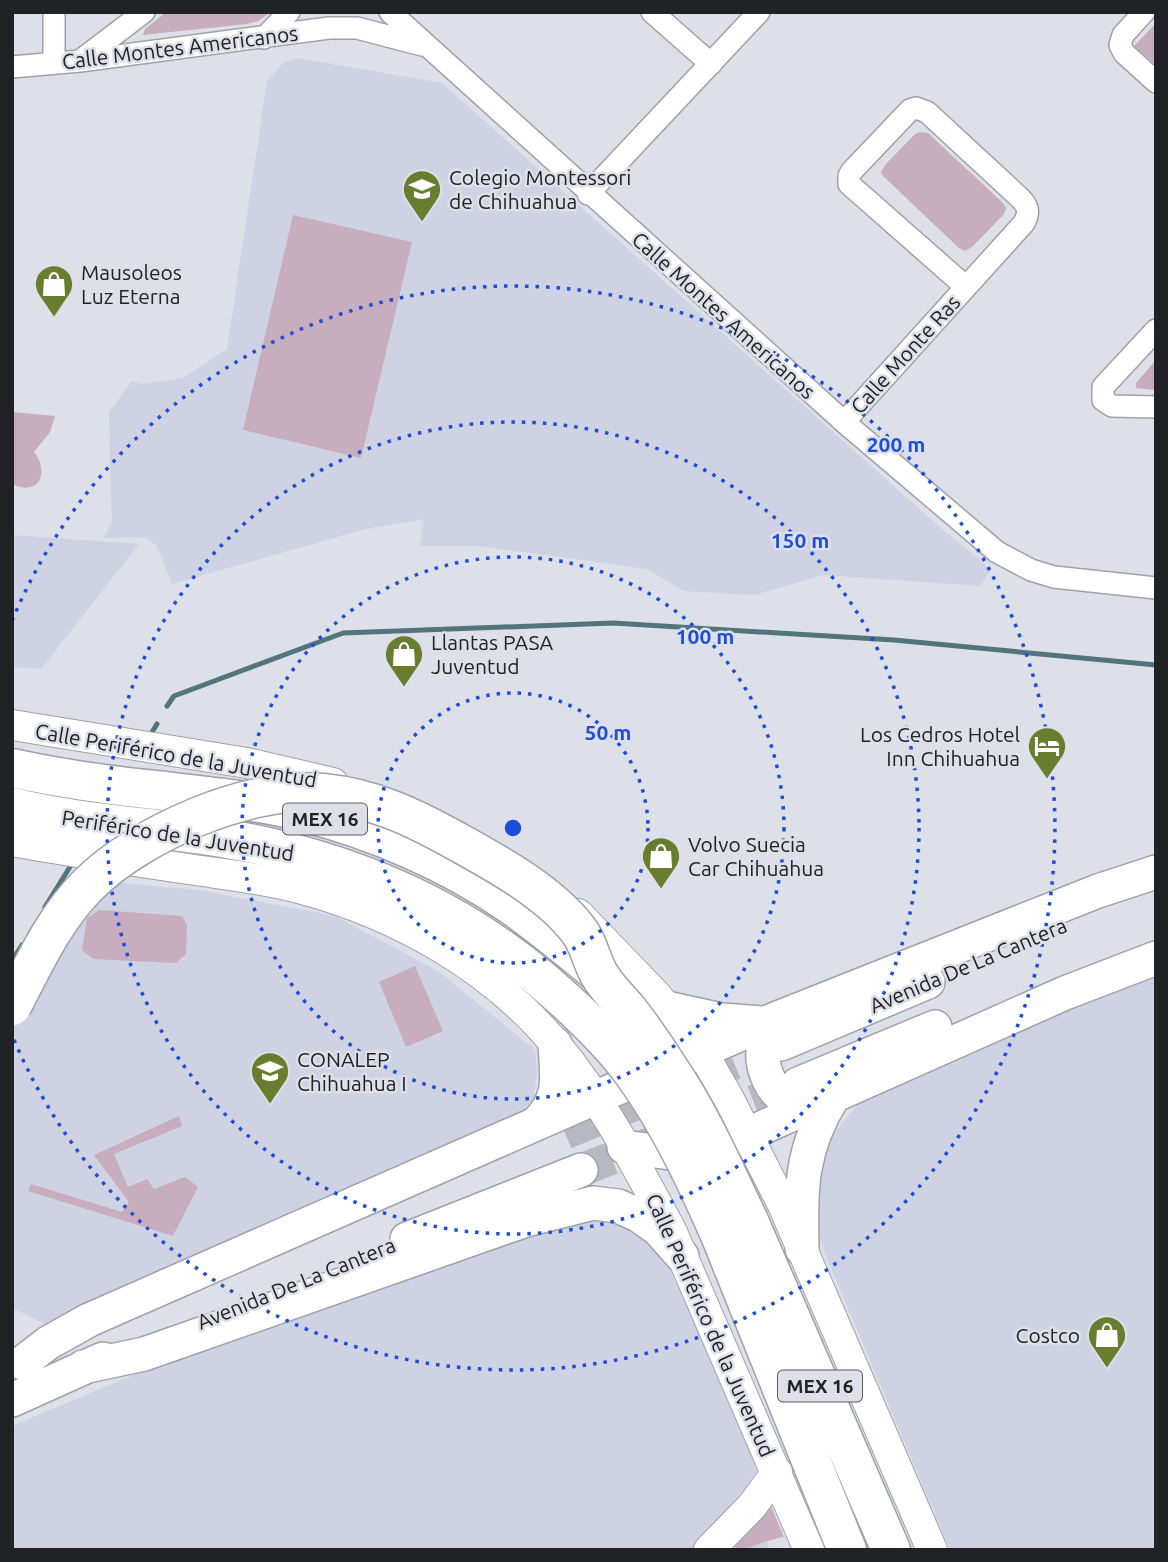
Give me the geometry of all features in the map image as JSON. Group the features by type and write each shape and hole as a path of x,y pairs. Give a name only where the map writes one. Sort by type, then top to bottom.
{"highway":[{"name":"Periférico de la Juventud","path":"12,768 72,781 239,799 302,811 360,830 416,852 509,903 599,974"},
{"path":"12,1006 51,932 88,885 132,849 198,817 224,808 287,794 321,793 369,801 410,815 485,857 549,900 579,931 599,974"},
{"name":"Periférico de la Juventud","path":"12,807 88,822 220,837 290,851 355,871 402,890 453,916 529,967 595,1028 632,1072 670,1132 693,1175 735,1228"},
{"name":"MEX 16","path":"599,974 670,1069 707,1132 735,1228 847,1550"},
{"name":"MEX 16","path":"735,1228 891,1550"}],"main road":[{"name":"Calle Periférico de la Juventud","path":"12,725 287,771 369,793 450,827 533,876 564,900 596,930 662,1002 701,1050 748,1134 783,1205 932,1550"},
{"name":"Calle Periférico de la Juventud","path":"12,841 262,881 298,888 343,902 389,920 443,948 481,975 530,1016 558,1046 595,1100 676,1243 809,1550"},
{"path":"17,1365 80,1324 550,1128 595,1100 701,1050 774,1029 1098,891 1156,872"},
{"name":"Avenida De La Cantera","path":"774,1029 1156,887"},
{"name":"Avenida De La Cantera","path":"815,1095 1156,936"},
{"path":"774,1029 764,1044 764,1065 769,1082 782,1097 795,1104 1065,992 1156,958"},
{"path":"550,1128 558,1046 586,1059 611,1059 633,1053 649,1039 662,1002 722,1020 774,1029"},
{"path":"624,1147 670,1153 697,1149 748,1134 815,1095"},
{"path":"802,1249 801,1195 804,1166 813,1135 815,1095"},
{"name":"Avenida De La Cantera","path":"12,1400 83,1367 581,1170"},
{"path":"83,1367 144,1354 526,1220 593,1203 618,1206 638,1215 676,1243 692,1201 710,1188 728,1182 745,1182 783,1205"},
{"path":"709,1550 752,1506 777,1472"}],"street":[{"path":"54,12 54,63"},
{"path":"80,61 144,12"},
{"path":"264,38 289,12"},
{"path":"390,12 426,46"},
{"path":"652,12 711,64"},
{"path":"589,194 760,12"},
{"path":"1144,12 1123,35 1120,45 1124,53 1156,82"},
{"name":"Calle Montes Americanos","path":"12,67 80,61 328,28 357,28 426,46 844,422 978,538 1012,561 1054,577 1156,588"},
{"name":"Calle Monte Ras","path":"844,422 1024,223 1028,210 1020,198 927,112 916,108 910,110 852,172 849,184 966,287"},
{"path":"1156,330 1103,387 1102,394 1103,400 1112,406 1156,407"}],"shaded area":[{"path":"166,12 271,12 258,21 247,24 143,35 145,29"},
{"path":"1156,23 1156,65 1134,46"},
{"name":"Colegio Montessori de Chihuahua","path":"297,58 442,83 943,530 978,558 990,571 980,586 823,575 755,595 684,591 647,569 478,546 420,546 424,519 366,529 172,584 157,546 145,537 103,538 112,523 109,412 132,381 142,384 183,378 227,349 267,82 283,63"},
{"path":"928,133 1006,208 1004,214 965,251 881,172 915,134"},
{"path":"293,215 412,242 361,458 243,430"},
{"path":"1156,360 1156,390 1136,388 1136,383"},
{"path":"12,412 55,416 50,432 34,452 39,460 41,475 35,485 29,487 12,484"},
{"path":"12,535 139,544 41,669 12,667"},
{"name":"CONALEP Chihuahua I","path":"78,879 199,890 335,916 438,971 535,1050 537,1071 534,1097 522,1114 45,1324 12,1308 12,991"},
{"path":"99,910 182,916 187,925 186,954 176,963 93,959 82,950 87,918"},
{"path":"415,966 443,1031 406,1047 379,982"},
{"name":"Costco","path":"1156,972 1156,1550 950,1550 823,1249 815,1213 817,1174 832,1136 857,1105 876,1091"},
{"path":"179,1116 182,1126 114,1154 128,1187 147,1179 154,1189 185,1177 198,1187 173,1236 28,1191 31,1184 122,1212 129,1202 94,1155"},
{"path":"594,1213 640,1231 663,1254 753,1454 769,1550 12,1550 12,1426 157,1365"},
{"path":"770,1504 784,1537 740,1550 735,1547 734,1542"}],"waterway":[{"path":"167,706 174,696 343,633 613,623 894,640 1156,665"},
{"path":"152,732 157,724"},
{"path":"45,907 73,862"},
{"path":"12,961 22,945"}],"tunnel":[{"path":"565,1133 781,1044"},
{"path":"707,1120 798,1084"},
{"path":"581,1170 654,1142"}],"place":[{"name":"Colegio Montessori de Chihuahua","path":"422,223"},
{"name":"Mausoleos Luz Eterna","path":"54,318"},
{"name":"Llantas PASA Juventud","path":"404,688"},
{"name":"Los Cedros Hotel Inn Chihuahua","path":"1047,780"},
{"name":"Volvo Suecia Car Chihuahua","path":"661,890"},
{"name":"CONALEP Chihuahua I","path":"270,1105"},
{"name":"Costco","path":"1107,1369"}]}
